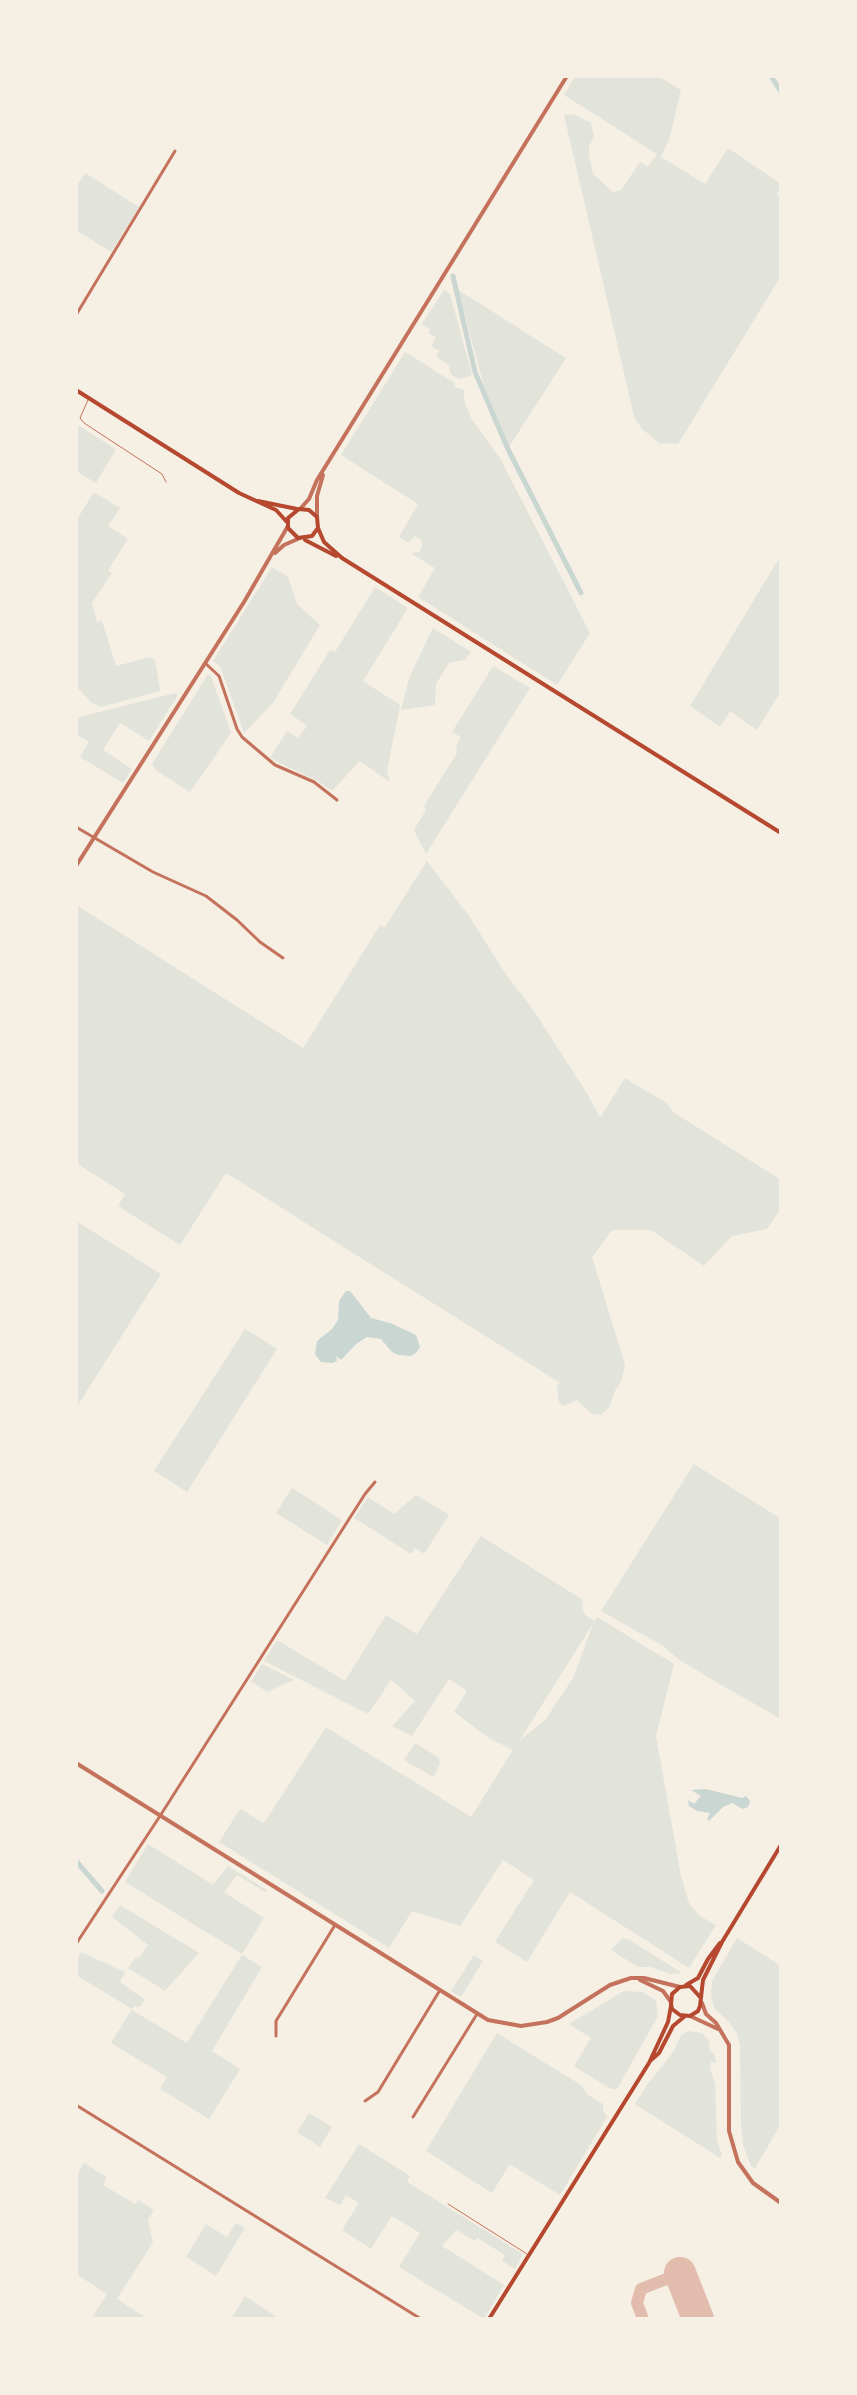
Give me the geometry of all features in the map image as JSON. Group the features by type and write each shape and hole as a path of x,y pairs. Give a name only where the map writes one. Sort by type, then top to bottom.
{"main road":[{"path":"76,390 252,500 276,510 293,536 342,558 781,832"},
{"path":"252,500 309,510 317,517 324,542 342,558"},
{"path":"288,525 291,514 299,509"},
{"path":"301,539 312,536 318,528"},
{"path":"649,2063 659,2053 673,2026 698,2011 703,1980 722,1942 781,1845"},
{"path":"489,2319 649,2063 668,2022 672,1994 698,1978 713,1951 722,1942"},
{"path":"682,1986 695,1989 701,1999"},
{"path":"671,2004 676,2013 687,2016"}],"street":[{"path":"299,509 309,499 317,480 567,76"},
{"path":"76,315 175,151"},
{"path":"317,517 317,496 323,473"},
{"path":"76,866 273,555 288,525"},
{"path":"273,555 284,545 301,539"},
{"path":"205,663 219,676 239,733 275,765 314,782 337,800"},
{"path":"76,827 153,872 206,896 283,958"},
{"path":"76,1944 375,1482"},
{"path":"76,1763 477,2014 510,2026 535,2025 558,2018 622,1980 644,1978 682,1986"},
{"path":"276,2036 276,2021 335,1925"},
{"path":"638,1978 663,1991 671,2004"},
{"path":"365,2101 378,2092 440,1990"},
{"path":"701,1999 706,2014 729,2045 729,2131 733,2150 753,2183 781,2203"},
{"path":"413,2117 477,2014"},
{"path":"687,2016 720,2030"},
{"path":"76,2105 421,2319"}],"lane":[{"path":"89,398 81,412 80,418 84,423 162,474 166,482"},
{"path":"448,2204 528,2255"}],"shaded area":[{"path":"575,76 658,76 681,90 669,140 661,157 705,184 728,148 781,184 777,194 781,197 781,276 678,444 659,443 641,428 634,416 564,115 573,114 591,123 594,137 589,146 589,155 593,174 613,192 621,190 640,162 648,167 657,154 564,95"},
{"path":"85,173 139,207 111,252 76,230 76,187"},
{"path":"444,290 450,294 472,375 461,379 454,377 449,365 436,356 439,351 431,346 436,337 428,333 430,329 422,324"},
{"path":"458,290 566,358 509,447 485,390"},
{"path":"405,352 456,384 454,387 464,390 464,400 471,418 501,460 590,633 557,685 418,597 435,568 411,553 419,552 422,540 415,536 408,542 399,537 418,504 341,455"},
{"path":"76,424 114,448 96,483 76,471"},
{"path":"94,492 120,508 108,526 128,539 108,570 112,573 92,603 97,622 102,621 116,666 150,657 155,660 160,691 101,707 92,703 76,686 76,521"},
{"path":"781,555 781,691 757,730 730,711 720,727 690,706"},
{"path":"272,567 288,577 297,604 320,625 273,703 244,733 220,666 213,661"},
{"path":"375,587 408,608 363,681 400,705 387,771 390,782 360,761 332,791 270,758 287,731 298,738 307,726 290,714 330,650 335,652"},
{"path":"433,628 471,652 465,660 449,663 436,684 435,705 401,710 409,678"},
{"path":"493,666 530,688 426,854 414,830 426,810 424,806 457,753 456,746 461,737 452,732"},
{"path":"208,674 231,733 190,792 157,771 152,764"},
{"path":"175,693 178,695 149,741 120,723 103,750 132,769 123,783 80,757 89,742 76,734 76,718"},
{"path":"427,861 532,1008 600,1118 625,1078 781,1180 781,1208 767,1229 732,1236 704,1266 651,1230 612,1230 592,1257 625,1365 610,1406 601,1415 592,1414 577,1400 564,1406 559,1403 557,1386 560,1383 226,1173 180,1245 118,1206 125,1194 76,1163 76,905 303,1048 380,925 385,927"},
{"path":"76,1221 161,1274 76,1408"},
{"path":"346,1291 350,1291 371,1318 416,1335 420,1347 416,1353 398,1355 381,1339 367,1337 341,1360 336,1356 337,1361 333,1363 321,1362 315,1354 317,1341 338,1320 339,1301"},
{"path":"245,1329 277,1349 187,1492 154,1471"},
{"path":"694,1464 781,1519 781,1719 601,1611"},
{"path":"292,1488 342,1520 327,1545 276,1513"},
{"path":"416,1495 449,1515 424,1554 415,1548 411,1554 354,1518 368,1497 394,1514"},
{"path":"481,1536 583,1600 585,1615 595,1621 597,1617 674,1664 656,1736 681,1876 689,1903 700,1916 716,1925 689,1968 570,1892 527,1962 495,1942 534,1880 503,1860 460,1926 412,1911 389,1948 219,1842 240,1809 264,1823 326,1727 471,1817 513,1750 489,1738 454,1712 467,1691 449,1679 412,1736 392,1726 415,1701 391,1680 368,1714 264,1661 277,1640 345,1681 386,1615 417,1634","holes":["594,1622 573,1678 545,1720 520,1740"]},
{"path":"262,1664 294,1680 267,1692 251,1681"},
{"path":"415,1743 439,1758 440,1764 433,1777 404,1760"},
{"path":"706,1789 742,1798 746,1796 750,1801 748,1807 743,1809 732,1803 709,1821 710,1813 697,1811 689,1806 688,1800 694,1804 701,1796 691,1790"},
{"path":"148,1844 213,1885 228,1866 267,1890 265,1892 237,1875 224,1892 264,1918 242,1954 125,1882"},
{"path":"120,1905 199,1953 165,1991 128,1968 148,1945 112,1917"},
{"path":"622,1938 682,1973 670,1974 650,1967 638,1967 611,1950"},
{"path":"737,1938 781,1966 781,2124 755,2168 751,2166 743,2145 737,2033 715,2009 711,1997 712,1981"},
{"path":"81,1952 125,1972 120,1982 145,2000 132,2010 187,2043 242,1955 262,1967 212,2051 240,2069 209,2119 160,2089 167,2077 111,2043 132,2009 76,1975 76,1960"},
{"path":"474,1955 483,1961 461,1997 451,1991"},
{"path":"624,1991 642,1992 656,2000 658,2016 617,2089 611,2089 574,2066 591,2038 569,2024"},
{"path":"688,2031 702,2033 709,2040 710,2050 714,2054 716,2063 711,2062 710,2068 715,2084 720,2158 635,2104 674,2051 681,2035"},
{"path":"497,2033 581,2085 587,2094 603,2104 607,2117 560,2195 510,2164 492,2193 426,2151"},
{"path":"309,2113 332,2127 320,2147 297,2132"},
{"path":"359,2144 410,2176 407,2182 523,2254 515,2269 502,2261 505,2255 477,2238 475,2241 456,2230 442,2246 504,2285 484,2319 399,2267 420,2233 392,2216 371,2249 342,2230 359,2203 346,2195 340,2205 325,2198"},
{"path":"84,2163 107,2177 103,2185 135,2204 138,2200 154,2210 148,2220 153,2242 117,2299 148,2319 91,2319 107,2294 76,2274 76,2176"},
{"path":"236,2223 245,2228 216,2276 186,2257 206,2224 227,2237"},
{"path":"245,2296 280,2319 231,2319"}],"waterway":[{"path":"771,76 781,92"},
{"path":"453,276 475,372 507,447 581,593"},
{"path":"76,1861 102,1891"}],"taxiway":[{"path":"643,2319 637,2303 641,2289 669,2278 682,2279"}],"runway":[{"path":"680,2273 698,2319"}]}
